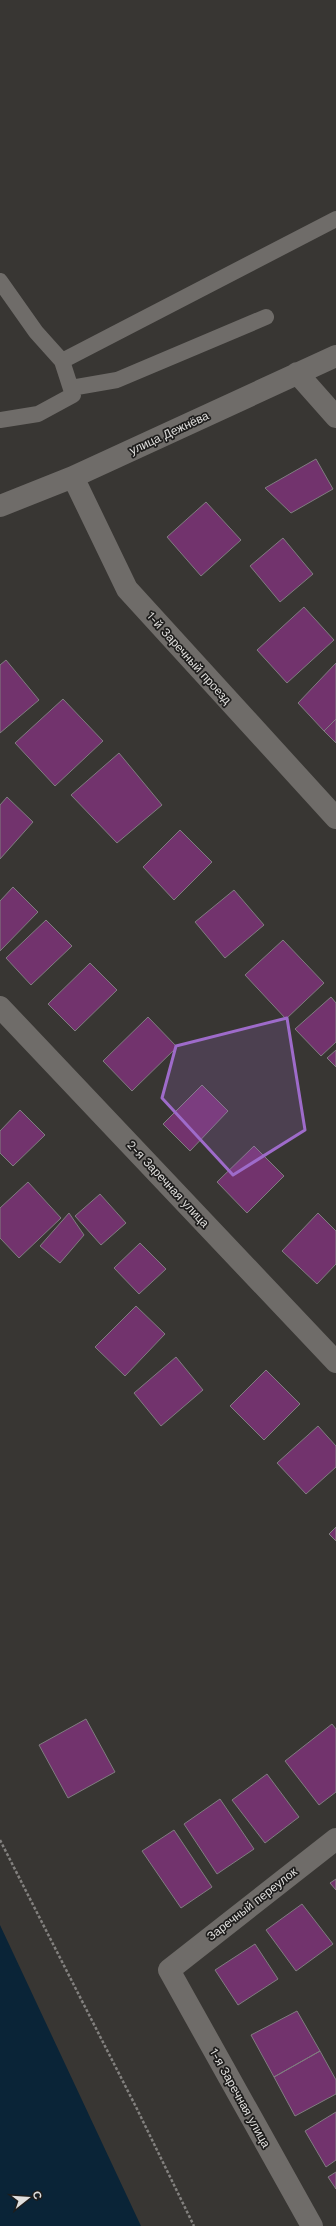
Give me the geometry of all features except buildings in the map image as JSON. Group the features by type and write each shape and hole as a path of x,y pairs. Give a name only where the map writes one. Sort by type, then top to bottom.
{"street":[{"name":"улица Дежнёва","path":"0,506 73,477 336,356"},
{"path":"298,373 336,417"},
{"name":"1-й Заречный проезд","path":"73,477 126,590 336,818"},
{"name":"2-я Заречная улица","path":"0,1007 336,1362"},
{"name":"Заречный переулок","path":"169,1970 336,1839"},
{"name":"1-я Заречная улица","path":"169,1970 312,2226"}],"lane":[{"path":"62,361 336,219"},
{"path":"0,282 36,332 62,361 73,395 38,414 0,420"},
{"path":"71,388 117,380 266,316"}],"path":[{"path":"0,1840 136,2107 194,2226"}],"highlighted area":[{"path":"287,1018 305,1130 233,1175 162,1098 176,1046"}],"water":[{"path":"0,1925 141,2226 0,2226"}]}
